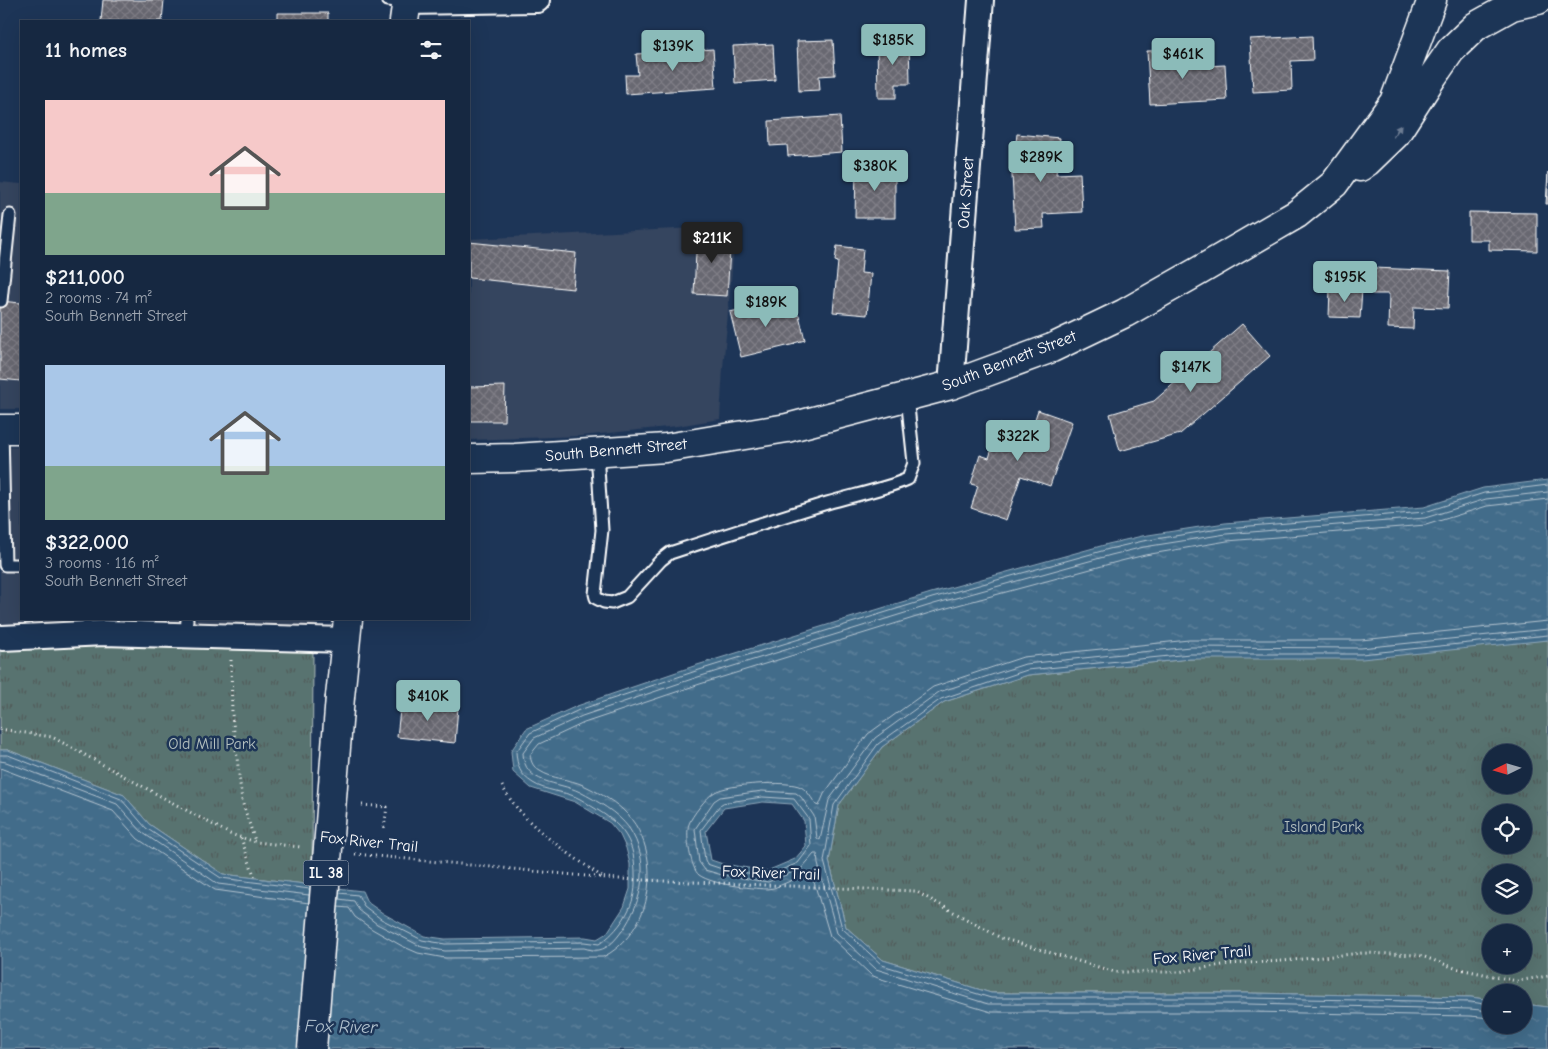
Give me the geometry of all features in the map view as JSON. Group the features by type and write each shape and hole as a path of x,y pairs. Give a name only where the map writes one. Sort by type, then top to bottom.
{"main road":[{"name":"South Bennett Street","path":"470,459 515,458 666,448 787,428 951,385 1052,348 1124,313 1297,214 1334,184 1394,102 1432,0"},
{"path":"1334,184 1368,162 1395,135 1451,50 1476,26 1512,6 1538,0"},
{"name":"IL 38","path":"312,1049 347,629"}],"street":[{"path":"401,6 537,0"},
{"name":"Oak Street","path":"951,385 981,0"},
{"path":"1,638 104,626 347,629"}],"lane":[{"path":"2,301 10,215"},
{"path":"597,452 602,530 595,594 596,598 612,603 627,597 661,560 670,553 766,521 908,479 914,464 907,397"},
{"path":"8,429 5,565 20,565"}],"path":[{"path":"231,652 232,714 242,801 256,842"},
{"name":"Fox River Trail","path":"0,729 52,737 230,834 256,842 304,848"},
{"path":"502,786 518,811 531,824 603,878"},
{"path":"362,805 387,807 384,828"},
{"path":"241,837 255,878"},
{"name":"Fox River Trail","path":"348,853 617,879 915,891 1001,938 1115,972 1178,972 1229,964 1362,953 1419,955 1455,968 1517,981 1548,976"}],"shaded area":[{"path":"0,182 20,184 20,409 0,409"},
{"path":"736,226 720,419 677,426 581,436 470,440 470,239"},
{"path":"0,447 20,447 20,620 316,620 313,647 0,646"}],"green space":[{"name":"Old Mill Park","path":"104,639 313,647 312,885 223,874 149,824 124,795 8,750 0,750 0,646"},
{"name":"Island Park","path":"1548,640 1548,1007 1532,1005 1532,984 1482,984 1482,999 1248,993 991,993 883,960 846,927 829,861 839,805 882,747 944,702 1028,675 1190,659"}],"water":[{"name":"Fox River","path":"1548,480 1548,640 1362,659 1190,659 1028,675 944,702 882,747 839,805 829,861 846,927 883,960 991,993 1248,993 1471,997 1482,999 1482,1034 1532,1034 1532,1005 1548,1007 1548,1049 0,1049 0,750 8,750 124,795 149,824 223,874 362,891 367,902 384,914 424,936 445,939 585,937 597,939 607,933 624,907 630,889 630,864 626,848 620,835 610,823 575,802 531,788 513,772 511,751 526,729 577,706 694,666 931,593 1108,544 1142,536 1225,523 1424,507 1483,488","holes":["763,802 792,804 804,821 806,846 795,859 767,871 723,864 711,860 706,831 724,808"]}],"building":[{"path":"103,0 164,0 162,20 101,20"},
{"path":"278,13 328,13 328,20 278,20"},
{"path":"1312,36 1313,60 1291,61 1292,90 1253,92 1250,39"},
{"path":"909,38 910,84 896,84 896,98 878,98 877,39"},
{"path":"833,40 835,75 819,76 820,90 799,91 797,41"},
{"path":"773,44 775,80 735,83 733,46"},
{"path":"713,49 716,88 626,94 625,75 638,75 636,54"},
{"path":"1185,50 1186,67 1225,65 1227,100 1150,104 1147,51"},
{"path":"840,116 842,152 788,156 787,145 770,146 769,121"},
{"path":"1017,134 1060,138 1056,174 1080,173 1082,212 1043,214 1044,228 1015,229 1012,175"},
{"path":"856,166 895,167 895,218 855,218"},
{"path":"1548,172 1548,204 1546,204"},
{"path":"1469,212 1537,213 1537,251 1489,250 1489,240 1469,240"},
{"path":"697,232 731,234 727,296 694,294"},
{"path":"470,242 576,253 573,289 470,278"},
{"path":"837,246 863,249 861,273 871,274 867,315 833,312 838,262 835,261"},
{"path":"1373,268 1450,271 1448,308 1414,307 1413,329 1388,328 1389,294 1372,294"},
{"path":"1330,288 1362,289 1360,318 1329,317"},
{"path":"785,299 789,317 799,315 805,340 741,357 730,312"},
{"path":"0,301 20,303 20,381 0,379"},
{"path":"1242,324 1270,356 1180,434 1120,451 1110,414 1154,401"},
{"path":"505,386 504,421 470,421 470,387"},
{"path":"1038,410 1072,422 1050,486 1021,476 1006,520 971,508 978,486 971,484 980,455 989,458 1000,424 1030,434"},
{"path":"401,701 458,707 455,743 397,737"}]}
